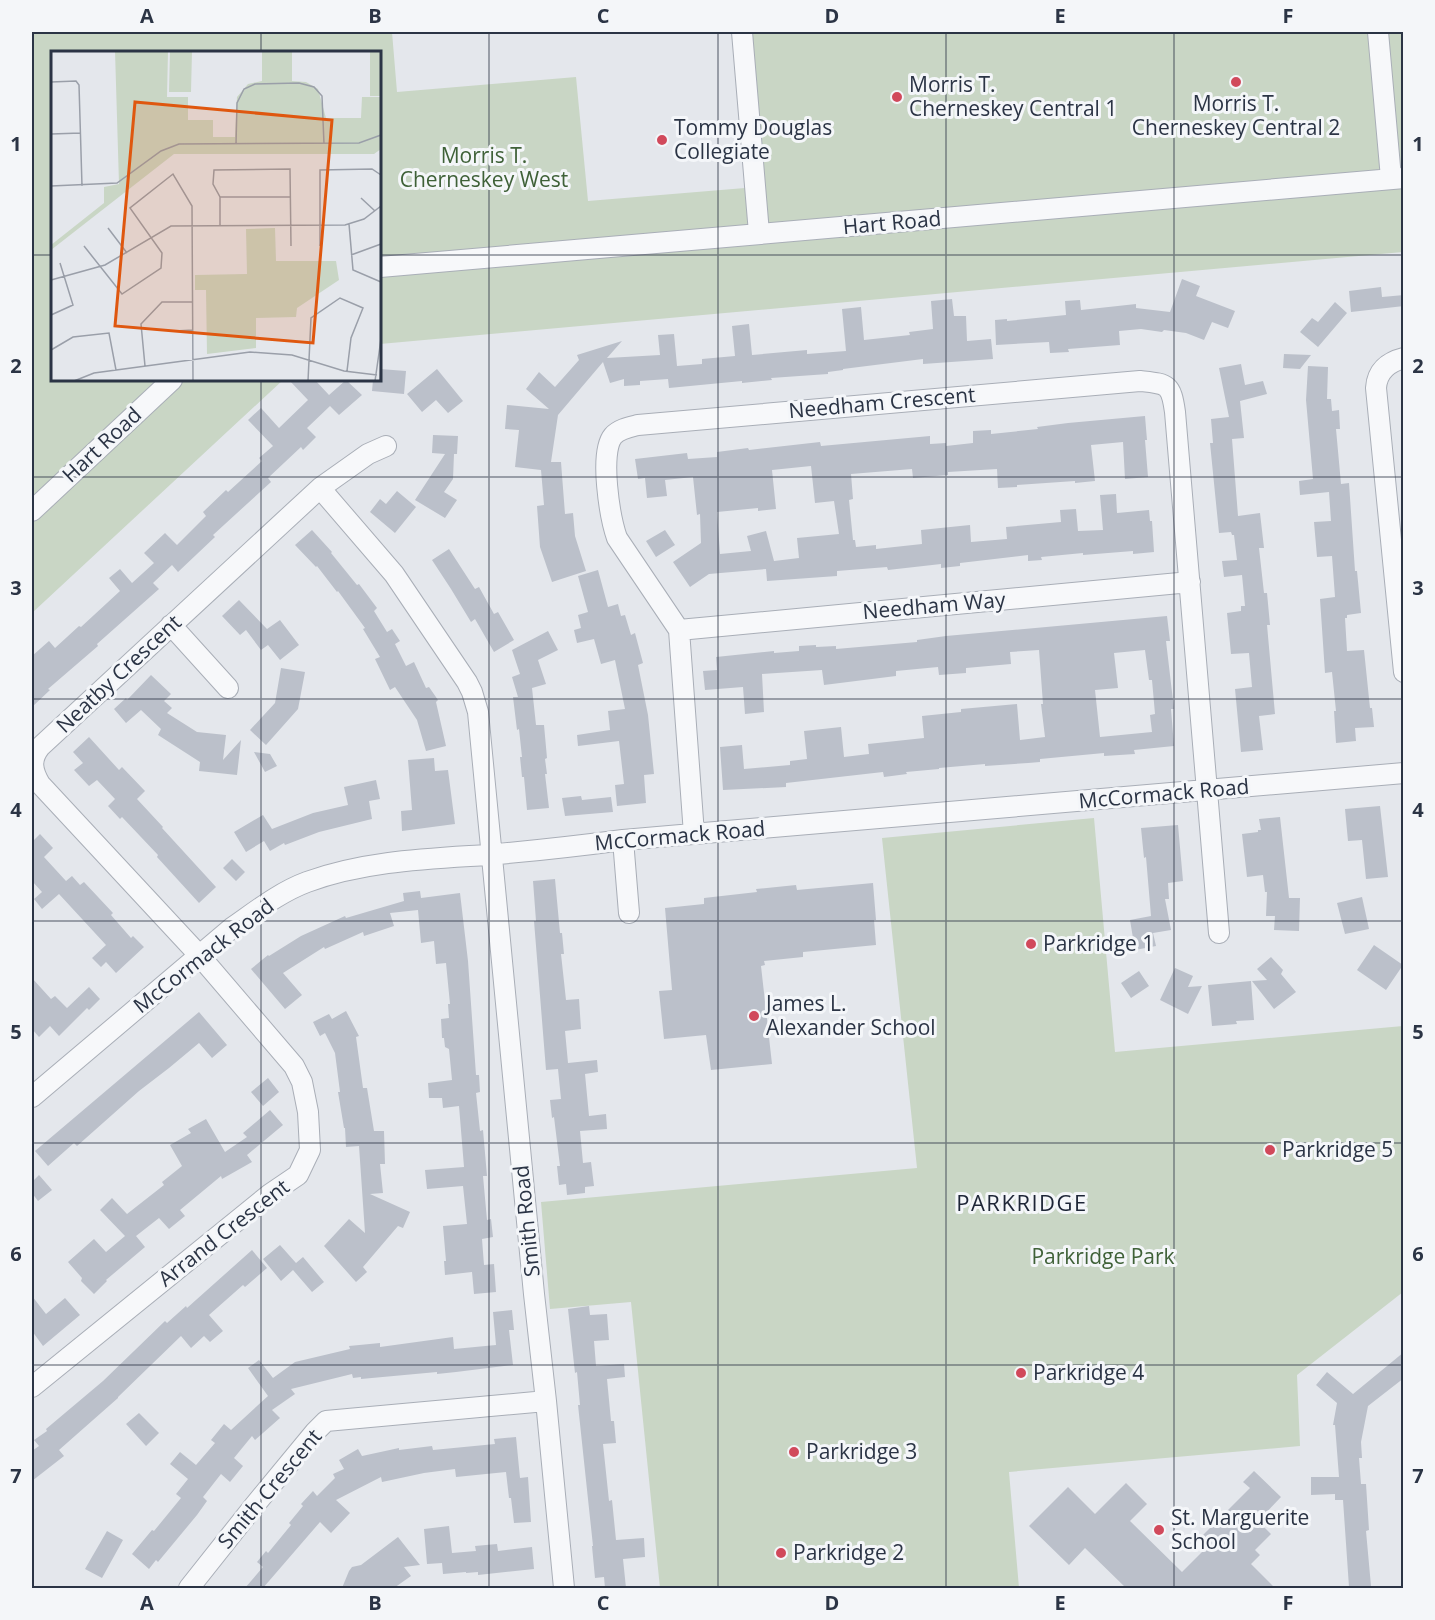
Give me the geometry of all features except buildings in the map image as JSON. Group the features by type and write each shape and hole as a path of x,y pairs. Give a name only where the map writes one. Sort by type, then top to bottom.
{"street":[{"path":"741,32 759,233"},
{"path":"1378,32 1397,178"},
{"name":"Hart Road","path":"381,267 1397,178"},
{"path":"1404,358 1394,360 1384,368 1377,380 1399,563 1404,672"},
{"name":"Hart Road","path":"32,511 171,381"},
{"name":"Needham Crescent","path":"694,834 679,630 617,537 613,525 605,461 613,436 623,429 638,425 1140,381 1162,383 1169,388 1174,404 1219,933"},
{"name":"Neatby Crescent","path":"199,955 40,784 34,775 32,764 35,754 320,488 368,454 386,446"},
{"path":"320,488 394,574 472,692 478,712 491,854"},
{"name":"Needham Way","path":"679,630 1190,582"},
{"path":"171,626 228,688"},
{"name":"McCormack Road","path":"35,1087 233,927 268,902 305,883 344,870 386,862 558,849 623,840 1404,773"},
{"path":"623,840 629,913"},
{"name":"Smith Road","path":"491,854 564,1588"},
{"name":"Arrand Crescent","path":"32,1387 270,1194 297,1175 310,1150 308,1112 302,1082 294,1066 199,955"},
{"name":"Smith Crescent","path":"189,1588 326,1421 546,1401"}],"green space":[{"name":"Morris T. Cherneskey West","path":"32,32 392,32 397,92 576,77 588,201 745,188 732,32 1403,32 1403,252 381,344 381,51 51,51 51,381 282,381 32,613"},
{"name":"Parkridge Park","path":"1094,818 1115,1052 1403,1026 1403,1292 1297,1375 1300,1446 1009,1472 1019,1588 660,1588 631,1302 550,1309 541,1202 917,1168 882,838"}],"place":[{"name":"Morris T. Cherneskey Central 2","path":"1236,82"},
{"name":"Morris T. Cherneskey Central 1","path":"897,97"},
{"name":"Tommy Douglas Collegiate","path":"662,140"},
{"name":"Parkridge 1","path":"1031,944"},
{"name":"James L. Alexander School","path":"754,1016"},
{"name":"Parkridge 5","path":"1270,1150"},
{"name":"Parkridge 4","path":"1021,1373"},
{"name":"Parkridge 3","path":"794,1452"},
{"name":"St. Marguerite School","path":"1159,1530"},
{"name":"Parkridge 2","path":"781,1553"}],"district":[{"name":"PARKRIDGE","path":"1022,1203"}]}
